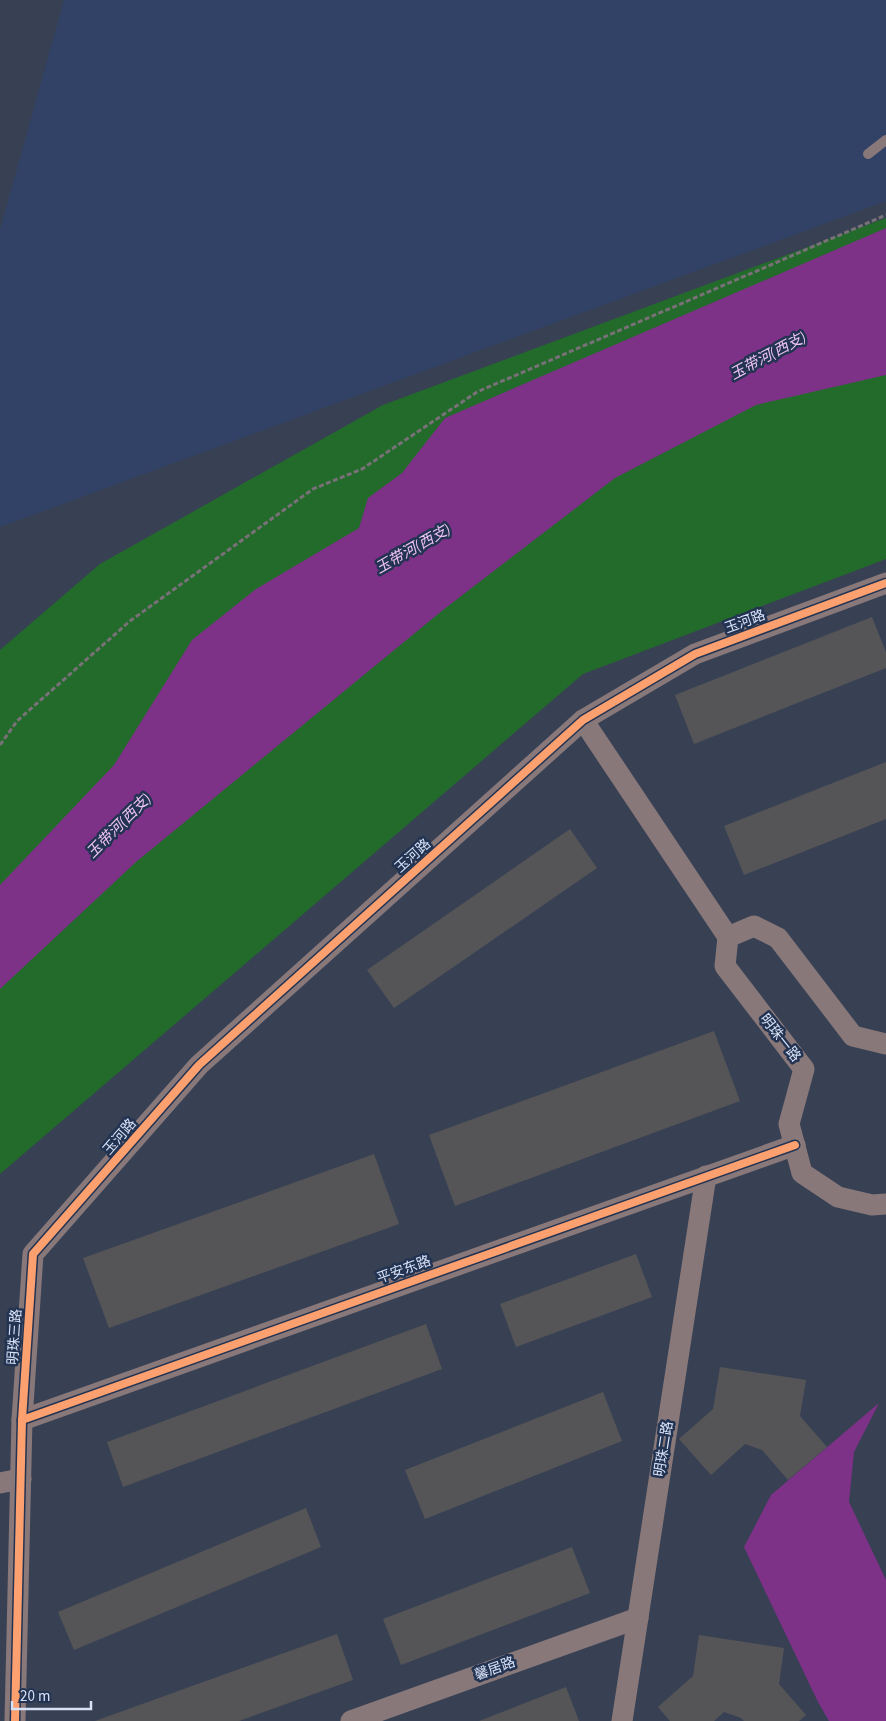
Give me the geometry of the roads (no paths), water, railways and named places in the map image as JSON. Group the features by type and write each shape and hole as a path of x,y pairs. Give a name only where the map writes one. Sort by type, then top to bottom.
{"street":[{"name":"玉河路","path":"33,1254 199,1066 583,720 695,654 886,583"},
{"path":"583,720 728,937 754,926 778,938 853,1036 886,1044"},
{"name":"明珠一路","path":"728,937 725,966 804,1069 789,1124 802,1173 838,1197 872,1205 886,1204"},
{"name":"平安东路","path":"22,1420 794,1145"},
{"name":"明珠二路","path":"622,1721 706,1176"},
{"name":"明珠三路","path":"15,1721 10,1481 22,1420 33,1254"},
{"name":"馨居路","path":"351,1721 638,1618"}],"lane":[{"path":"868,154 886,140"}],"water":[{"name":"玉带河(西支)","path":"886,228 886,375 756,405 615,478 443,610 136,862 0,989 0,885 114,765 192,640 256,589 359,528 368,498 402,473 445,418"},
{"path":"879,1403 854,1452 849,1502 886,1580 886,1721 829,1721 818,1702 744,1547 771,1495"}]}
